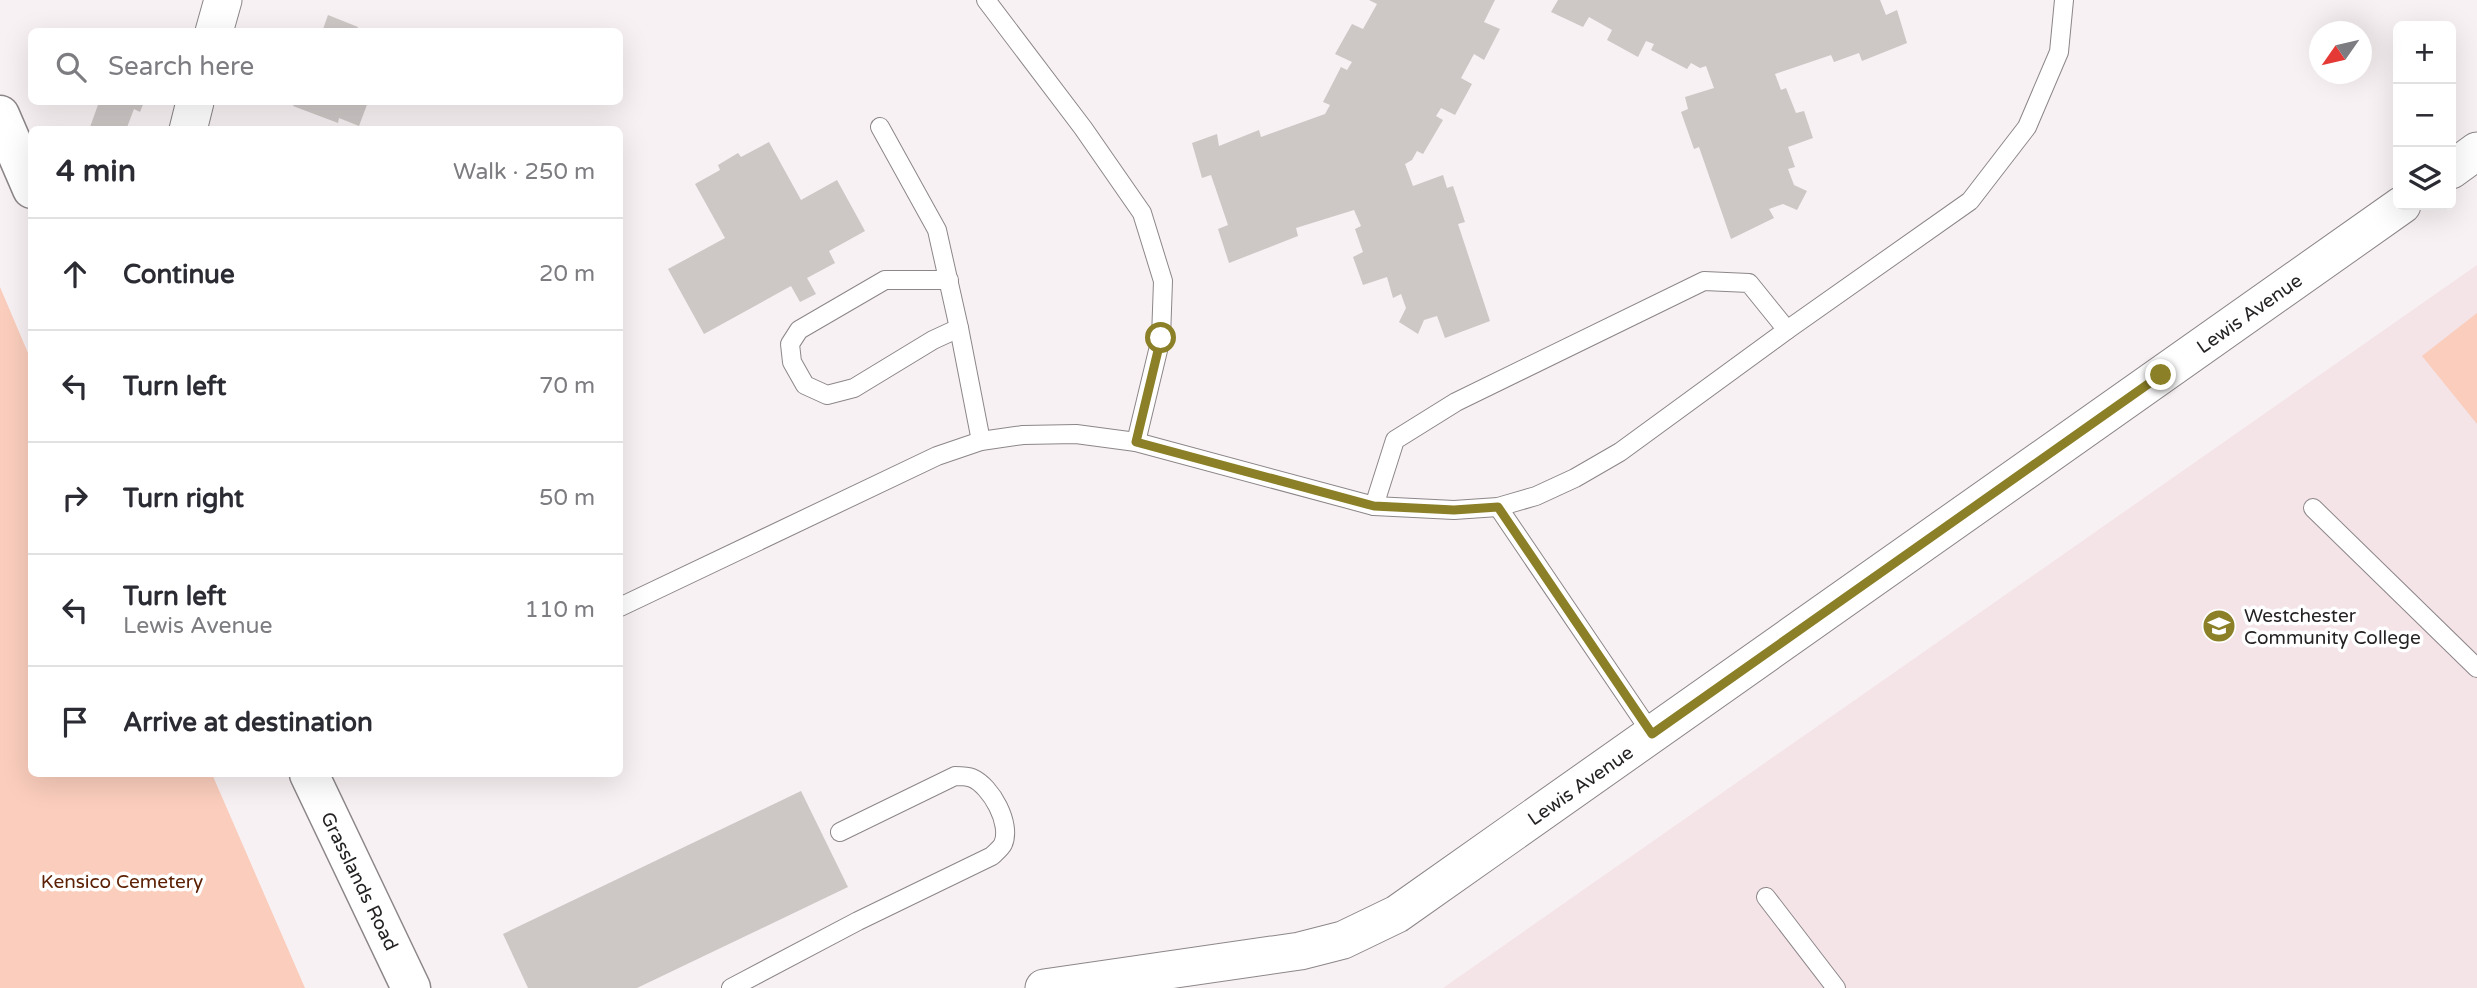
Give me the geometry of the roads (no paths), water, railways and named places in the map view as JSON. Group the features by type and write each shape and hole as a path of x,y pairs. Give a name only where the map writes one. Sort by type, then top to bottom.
{"main road":[{"path":"0,116 28,180"},
{"name":"Grasslands Road","path":"310,777 411,988"}],"street":[{"path":"215,28 223,0"},
{"path":"189,126 194,105"},
{"path":"2456,166 2477,151"},
{"name":"Lewis Avenue","path":"1044,988 1300,951 1343,940 1397,914 2395,210"}],"lane":[{"path":"986,0 1083,128 1142,213 1163,281 1161,338 1136,442"},
{"path":"623,606 937,456 981,441 1023,435 1076,434 1136,442 1374,506 1454,510 1498,507 1536,496 1575,478 1620,452 1970,201 2027,127 2059,52 2064,0"},
{"path":"880,127 937,230 981,441"},
{"path":"949,280 885,280 799,330 790,344 792,362 805,385 827,395 854,388 933,340 959,328"},
{"path":"1374,506 1395,440 1456,402 1704,281 1749,283 1787,330"},
{"path":"1498,507 1652,734"},
{"path":"2313,508 2477,668"},
{"path":"731,988 858,921 992,856 1003,846 1007,830 984,785 970,776 955,776 840,832"},
{"path":"1766,897 1836,988"}],"place":[{"name":"Westchester Community College","path":"2219,626"}],"park label":[{"name":"Kensico Cemetery","path":"122,881"}]}
